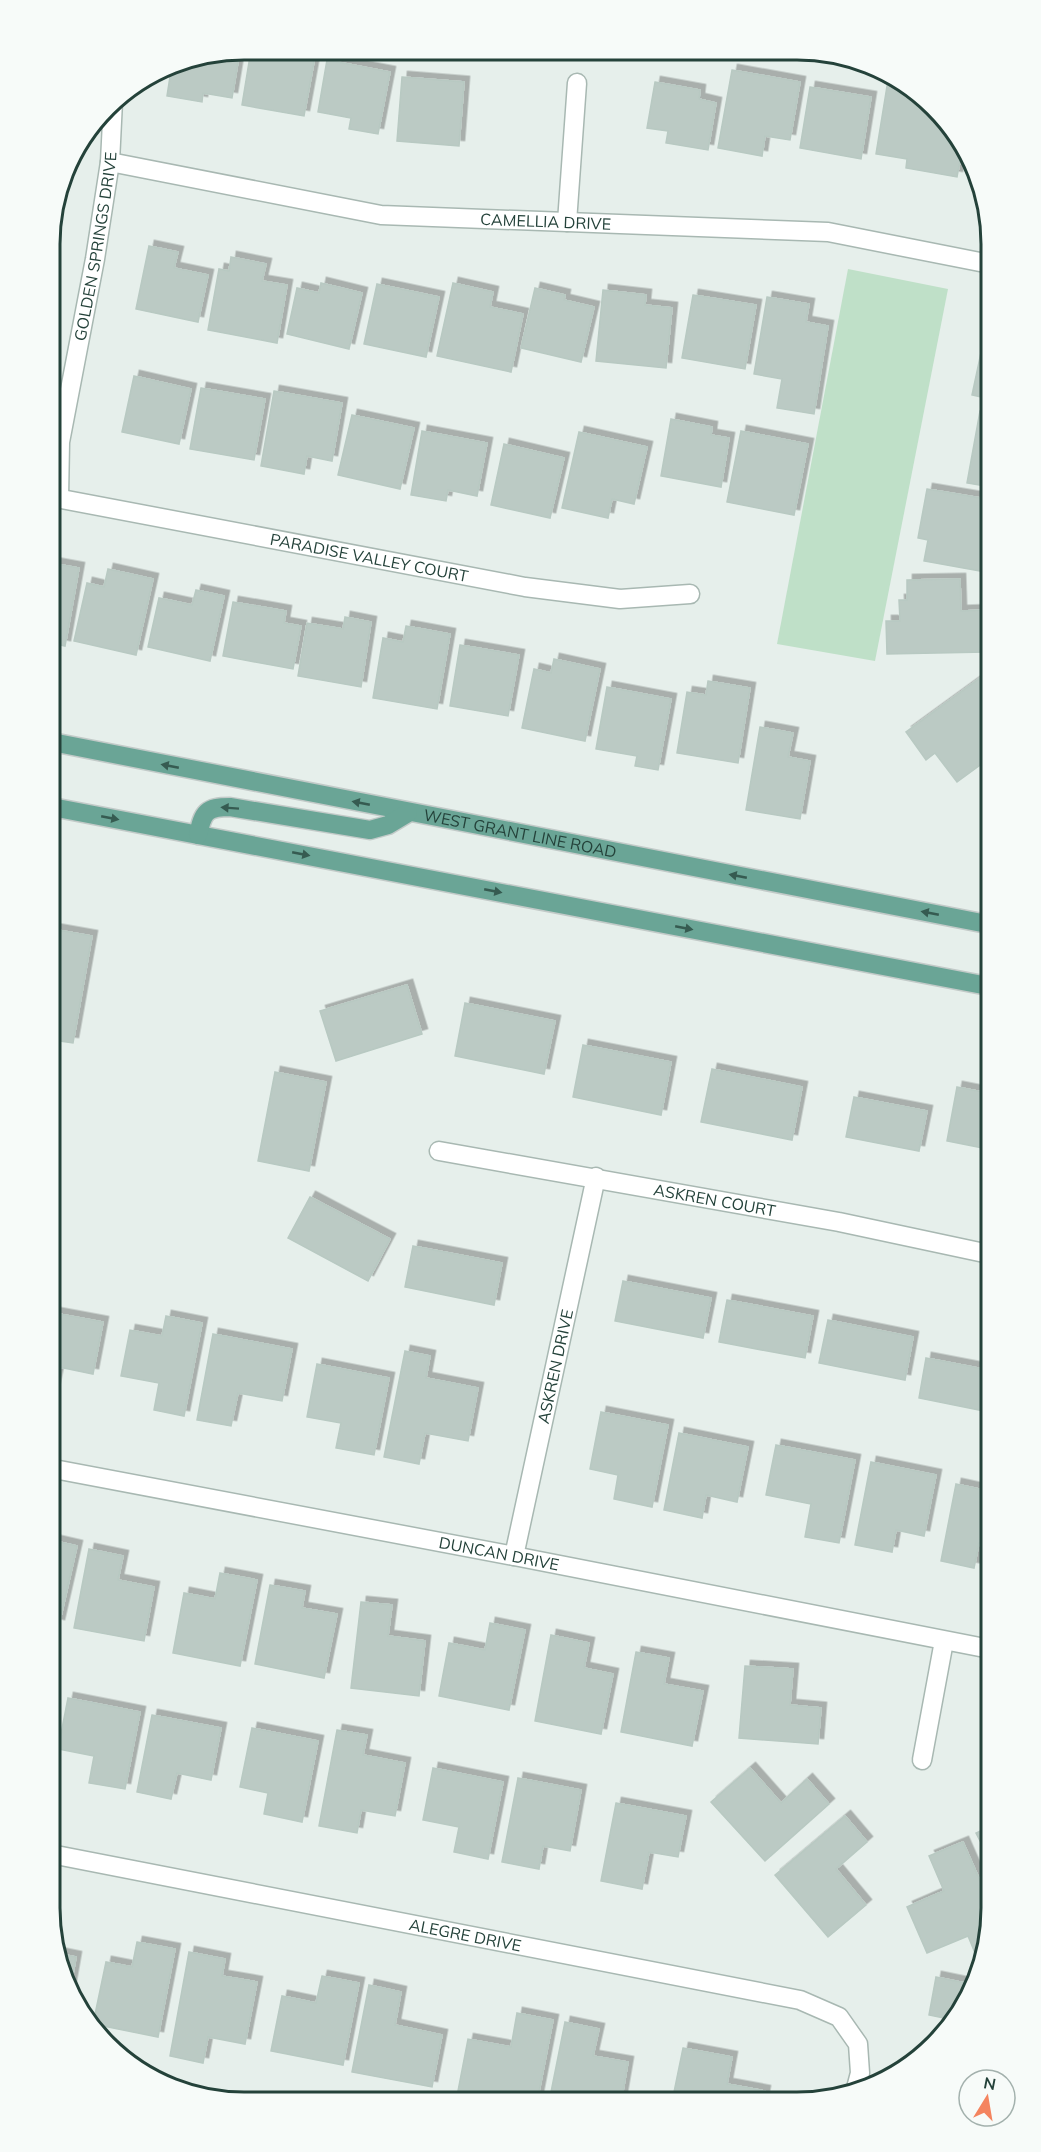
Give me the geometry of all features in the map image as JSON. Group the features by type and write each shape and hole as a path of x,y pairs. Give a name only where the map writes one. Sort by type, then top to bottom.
{"main road":[{"name":"WEST GRANT LINE ROAD","path":"60,744 981,923"},
{"path":"198,835 201,820 215,807 230,807 370,830 388,825 408,813"},
{"path":"60,809 981,985"}],"street":[{"path":"567,222 578,83"},
{"name":"GOLDEN SPRINGS DRIVE","path":"60,442 95,259 110,162 112,117"},
{"name":"CAMELLIA DRIVE","path":"110,162 381,216 828,232 981,262"},
{"name":"PARADISE VALLEY COURT","path":"60,499 525,587 620,599 690,594"},
{"name":"ASKREN COURT","path":"440,1150 839,1222 981,1252"},
{"name":"ASKREN DRIVE","path":"514,1556 596,1177"},
{"name":"DUNCAN DRIVE","path":"60,1470 981,1647"},
{"path":"922,1761 944,1641"},
{"name":"ALEGRE DRIVE","path":"60,1856 800,2000 839,2017 858,2044 860,2073 858,2081"}],"green space":[{"path":"848,269 948,289 875,661 777,644"}],"building":[{"path":"238,60 232,98 203,93 202,102 167,96 170,76 197,66"},
{"path":"249,60 314,60 304,116 242,105"},
{"path":"327,60 390,72 378,134 349,129 351,118 318,112"},
{"path":"732,70 800,82 790,140 765,136 762,156 718,148"},
{"path":"402,77 464,82 459,146 397,141"},
{"path":"655,82 700,90 699,99 716,103 708,150 666,143 668,131 647,128"},
{"path":"887,84 909,98 927,114 943,132 960,160 957,177 906,168 907,159 876,154"},
{"path":"810,87 871,97 861,159 800,148"},
{"path":"149,246 178,252 174,268 208,275 198,322 136,309"},
{"path":"231,257 266,264 262,281 287,285 277,343 208,330 219,269 229,271"},
{"path":"321,283 362,293 349,349 287,334 297,288 319,293"},
{"path":"453,283 493,292 490,307 523,314 511,372 437,356"},
{"path":"377,284 439,297 426,357 364,344"},
{"path":"535,288 565,295 564,300 594,307 581,362 521,348"},
{"path":"603,290 646,295 645,305 672,308 666,368 596,361"},
{"path":"693,295 756,305 745,369 682,358"},
{"path":"767,297 809,304 806,322 828,326 814,414 777,408 782,379 754,374"},
{"path":"981,353 981,397 972,395"},
{"path":"134,376 191,389 179,444 122,432"},
{"path":"201,388 265,399 254,460 190,449"},
{"path":"274,391 342,403 332,461 307,456 304,474 261,466"},
{"path":"980,411 981,411 981,485 967,483"},
{"path":"352,415 414,428 400,489 338,475"},
{"path":"671,419 712,427 711,435 729,438 721,487 661,476"},
{"path":"422,431 487,443 477,496 448,490 446,501 411,495"},
{"path":"741,431 808,444 794,515 727,502"},
{"path":"579,432 647,447 634,504 612,499 608,518 562,508"},
{"path":"504,444 564,458 550,518 491,505"},
{"path":"927,489 981,498 981,571 924,561 928,540 918,538"},
{"path":"60,565 79,568 65,646 60,645"},
{"path":"108,569 153,579 136,655 74,641 87,583 104,587"},
{"path":"960,579 961,611 981,610 981,652 887,654 886,621 900,621 899,600 907,600 907,580"},
{"path":"196,590 224,596 210,661 148,647 159,598 192,605"},
{"path":"233,602 286,611 284,623 301,626 293,669 223,656"},
{"path":"345,617 371,622 361,687 298,676 307,623 343,629"},
{"path":"406,626 450,634 437,709 373,698 383,638 403,642"},
{"path":"460,645 519,655 508,716 450,706"},
{"path":"554,659 600,669 585,741 522,728 534,669 551,673"},
{"path":"981,677 981,764 957,782 935,753 926,760 906,732"},
{"path":"708,681 750,688 738,763 677,753 687,692 706,695"},
{"path":"607,687 671,699 658,770 635,766 637,756 596,749"},
{"path":"760,727 793,733 788,757 810,761 800,819 746,810"},
{"path":"60,930 92,936 73,1043 60,1041"},
{"path":"407,985 422,1034 336,1061 320,1011"},
{"path":"465,1003 555,1021 544,1074 455,1056"},
{"path":"583,1045 671,1062 661,1115 573,1097"},
{"path":"712,1069 802,1087 792,1140 701,1122"},
{"path":"275,1072 326,1082 309,1171 258,1161"},
{"path":"957,1087 981,1092 981,1148 947,1141"},
{"path":"854,1097 927,1111 919,1151 846,1137"},
{"path":"310,1197 390,1239 368,1281 288,1238"},
{"path":"413,1246 502,1263 494,1305 405,1287"},
{"path":"623,1281 711,1298 703,1338 615,1321"},
{"path":"727,1300 813,1316 805,1358 719,1342"},
{"path":"60,1314 103,1322 93,1374 60,1367"},
{"path":"166,1316 202,1323 184,1416 154,1410 159,1383 121,1376 130,1330 162,1336"},
{"path":"828,1320 913,1337 905,1380 819,1363"},
{"path":"213,1334 292,1349 282,1401 238,1393 231,1426 197,1420"},
{"path":"405,1351 430,1356 426,1378 478,1388 468,1441 425,1433 419,1464 384,1457"},
{"path":"926,1358 981,1368 981,1410 919,1398"},
{"path":"317,1364 389,1378 374,1455 336,1448 341,1423 307,1417"},
{"path":"601,1412 668,1425 652,1507 614,1499 618,1475 590,1469"},
{"path":"679,1433 748,1447 737,1502 706,1495 702,1518 664,1510"},
{"path":"776,1445 855,1460 839,1543 805,1537 811,1504 766,1495"},
{"path":"871,1462 936,1475 924,1536 896,1530 892,1552 855,1545"},
{"path":"956,1484 981,1489 981,1543 979,1543 974,1568 941,1561"},
{"path":"60,1542 77,1546 60,1621"},
{"path":"89,1549 123,1556 118,1580 154,1587 144,1641 74,1628"},
{"path":"220,1573 257,1580 240,1666 173,1653 184,1593 215,1599"},
{"path":"270,1585 305,1591 302,1608 337,1614 324,1678 255,1664"},
{"path":"361,1602 392,1605 388,1636 425,1641 419,1696 351,1688"},
{"path":"490,1623 525,1630 509,1710 439,1696 449,1643 485,1650"},
{"path":"551,1635 589,1643 584,1668 613,1674 601,1734 535,1721"},
{"path":"636,1652 669,1658 664,1684 703,1691 692,1746 621,1732"},
{"path":"745,1666 793,1669 790,1705 821,1708 818,1744 739,1738"},
{"path":"68,1698 140,1712 125,1789 89,1783 94,1756 60,1749"},
{"path":"152,1715 221,1728 211,1780 177,1773 171,1799 137,1792"},
{"path":"252,1728 318,1741 302,1822 264,1814 268,1793 240,1787"},
{"path":"337,1730 367,1735 363,1755 405,1763 395,1816 361,1810 357,1833 319,1826"},
{"path":"433,1768 503,1782 488,1859 454,1852 459,1827 423,1820"},
{"path":"750,1768 781,1803 807,1779 829,1804 765,1861 711,1802"},
{"path":"518,1778 581,1790 570,1851 543,1846 539,1869 502,1862"},
{"path":"616,1803 686,1816 678,1857 649,1852 642,1889 601,1881"},
{"path":"845,1816 867,1842 836,1869 866,1905 828,1937 775,1875"},
{"path":"981,1831 981,1843 976,1833"},
{"path":"963,1842 981,1883 981,1920 975,1952 968,1936 927,1953 907,1907 944,1891 929,1856"},
{"path":"137,1942 175,1949 158,2037 103,2026 95,2015 106,1962 132,1967"},
{"path":"189,1952 225,1959 222,1976 257,1982 245,2044 208,2037 203,2063 170,2056"},
{"path":"66,1955 76,1957 73,1975"},
{"path":"322,1976 359,1983 343,2065 271,2051 282,1996 316,2003"},
{"path":"936,1977 965,1983 944,2018 929,2015"},
{"path":"369,1985 401,1992 395,2025 442,2035 432,2087 352,2072"},
{"path":"517,2013 553,2020 539,2092 458,2091 468,2039 511,2047"},
{"path":"565,2022 599,2029 593,2056 628,2062 623,2092 551,2092"},
{"path":"683,2048 732,2057 727,2084 765,2091 765,2092 674,2092"}]}
